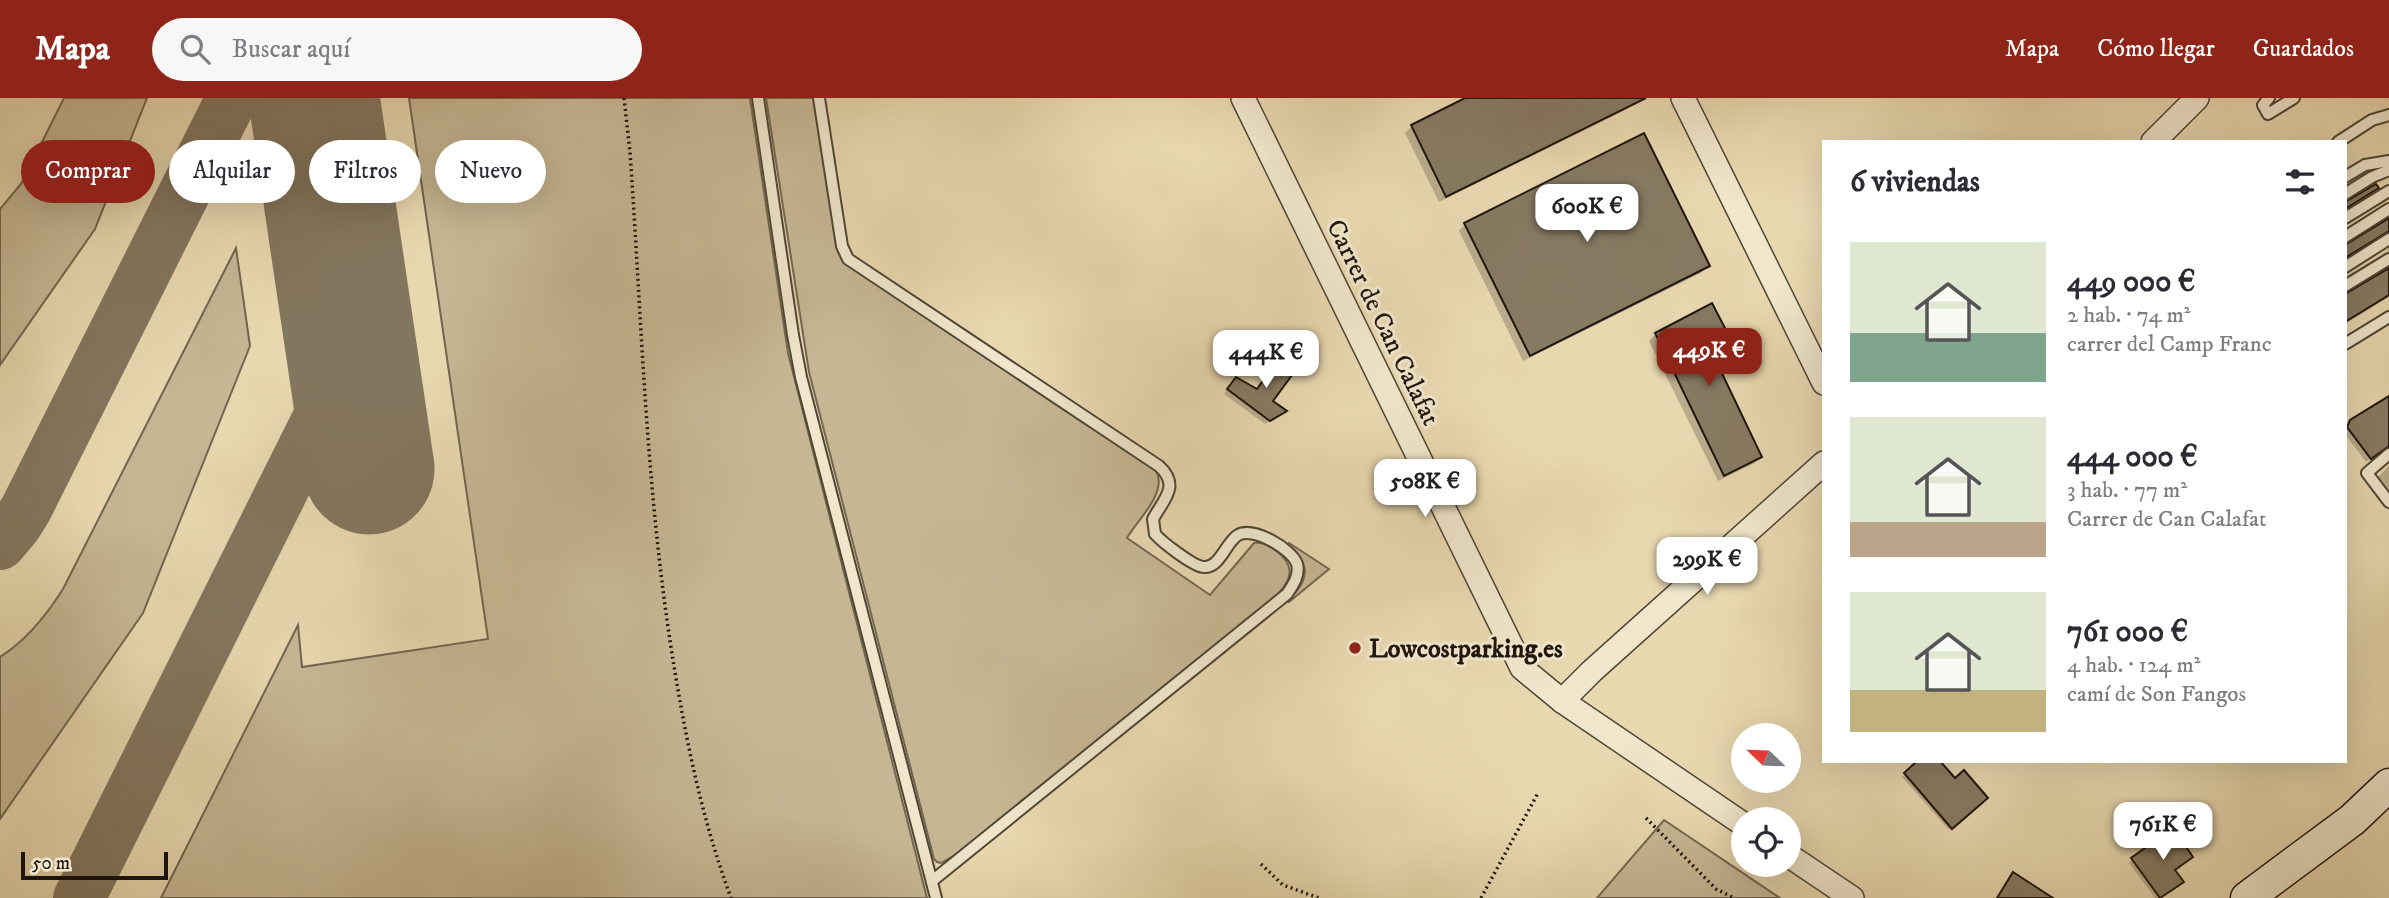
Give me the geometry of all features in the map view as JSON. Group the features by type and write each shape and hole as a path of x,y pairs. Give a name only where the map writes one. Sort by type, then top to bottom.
{"street":[{"name":"Carrer de Can Calafat","path":"1243,98 1522,668 1562,701 1731,816"},
{"path":"1683,98 1822,379"},
{"path":"2155,140 2197,98"},
{"path":"1562,701 1822,465"},
{"path":"2248,898 2352,820 2389,785"},
{"path":"1801,864 1852,898"}],"lane":[{"path":"758,98 801,377 936,898"},
{"path":"820,98 842,246 848,259 1159,466 1167,474 1170,486 1153,519 1153,529 1158,538 1198,566 1213,565 1232,539 1248,532 1259,534 1288,553 1298,568 1295,581 1287,594 932,881"},
{"path":"2269,98 2263,105 2269,114 2294,98"},
{"path":"2341,140 2372,120 2389,114"},
{"path":"2347,176 2365,165 2389,161"},
{"path":"2347,193 2389,170"},
{"path":"2347,217 2389,191"},
{"path":"2347,236 2389,209"},
{"path":"2347,266 2389,239"},
{"path":"2347,285 2389,259"},
{"path":"2347,343 2389,317"},
{"path":"2389,454 2367,473 2389,502"}],"path":[{"path":"624,98 633,190 650,486 664,608 695,783 707,829 731,898"},
{"path":"1481,898 1538,793"},
{"path":"1646,818 1716,889 1734,898"},
{"path":"1261,864 1283,885 1319,898"}],"shaded area":[{"path":"64,98 147,98 130,140 43,140"},
{"path":"409,98 750,98 788,353 927,898 161,898 298,625 302,667 488,639 421,180 421,140 415,140"},
{"path":"766,98 816,98 839,254 846,263 1156,470 1159,479 1155,497 1127,538 1210,595 1254,543 1262,543 1272,548 1289,566 1287,582 1278,594 957,854 941,863 934,859 809,372"},
{"path":"21,184 21,203 105,203 95,229 0,365 0,209"},
{"path":"236,248 250,346 143,613 0,819 0,657 35,627 63,589"},
{"path":"1289,543 1329,569 1289,602 1304,579 1305,572 1301,559 1287,546"},
{"path":"1664,820 1731,865 1731,877 1749,877 1780,898 1597,898"}],"building":[{"path":"1465,98 1646,98 1446,197 1411,125"},
{"path":"1644,133 1710,266 1530,356 1464,223"},
{"path":"2376,184 2379,188 2347,208 2347,201"},
{"path":"2389,218 2389,231 2347,257 2347,244"},
{"path":"2389,268 2389,295 2347,321 2347,293"},
{"path":"1712,303 1726,330 1706,340 1762,457 1724,476 1655,333"},
{"path":"1281,355 1298,367 1273,401 1287,411 1270,421 1227,389 1236,377 1257,389"},
{"path":"2389,396 2389,446 2371,459 2347,427 2350,420"},
{"path":"1915,763 1942,763 1955,778 1964,770 1988,798 1952,829 1904,773"},
{"path":"2173,828 2193,857 2175,870 2184,882 2160,898 2131,858"},
{"path":"2013,872 2053,898 1997,898"}],"taxiway":[{"path":"0,544 26,509 232,98"},
{"path":"79,898 330,395 341,359 346,317"}],"runway":[{"path":"314,98 369,469"}],"place":[{"name":"Lowcostparking.es","path":"1355,648"}]}
